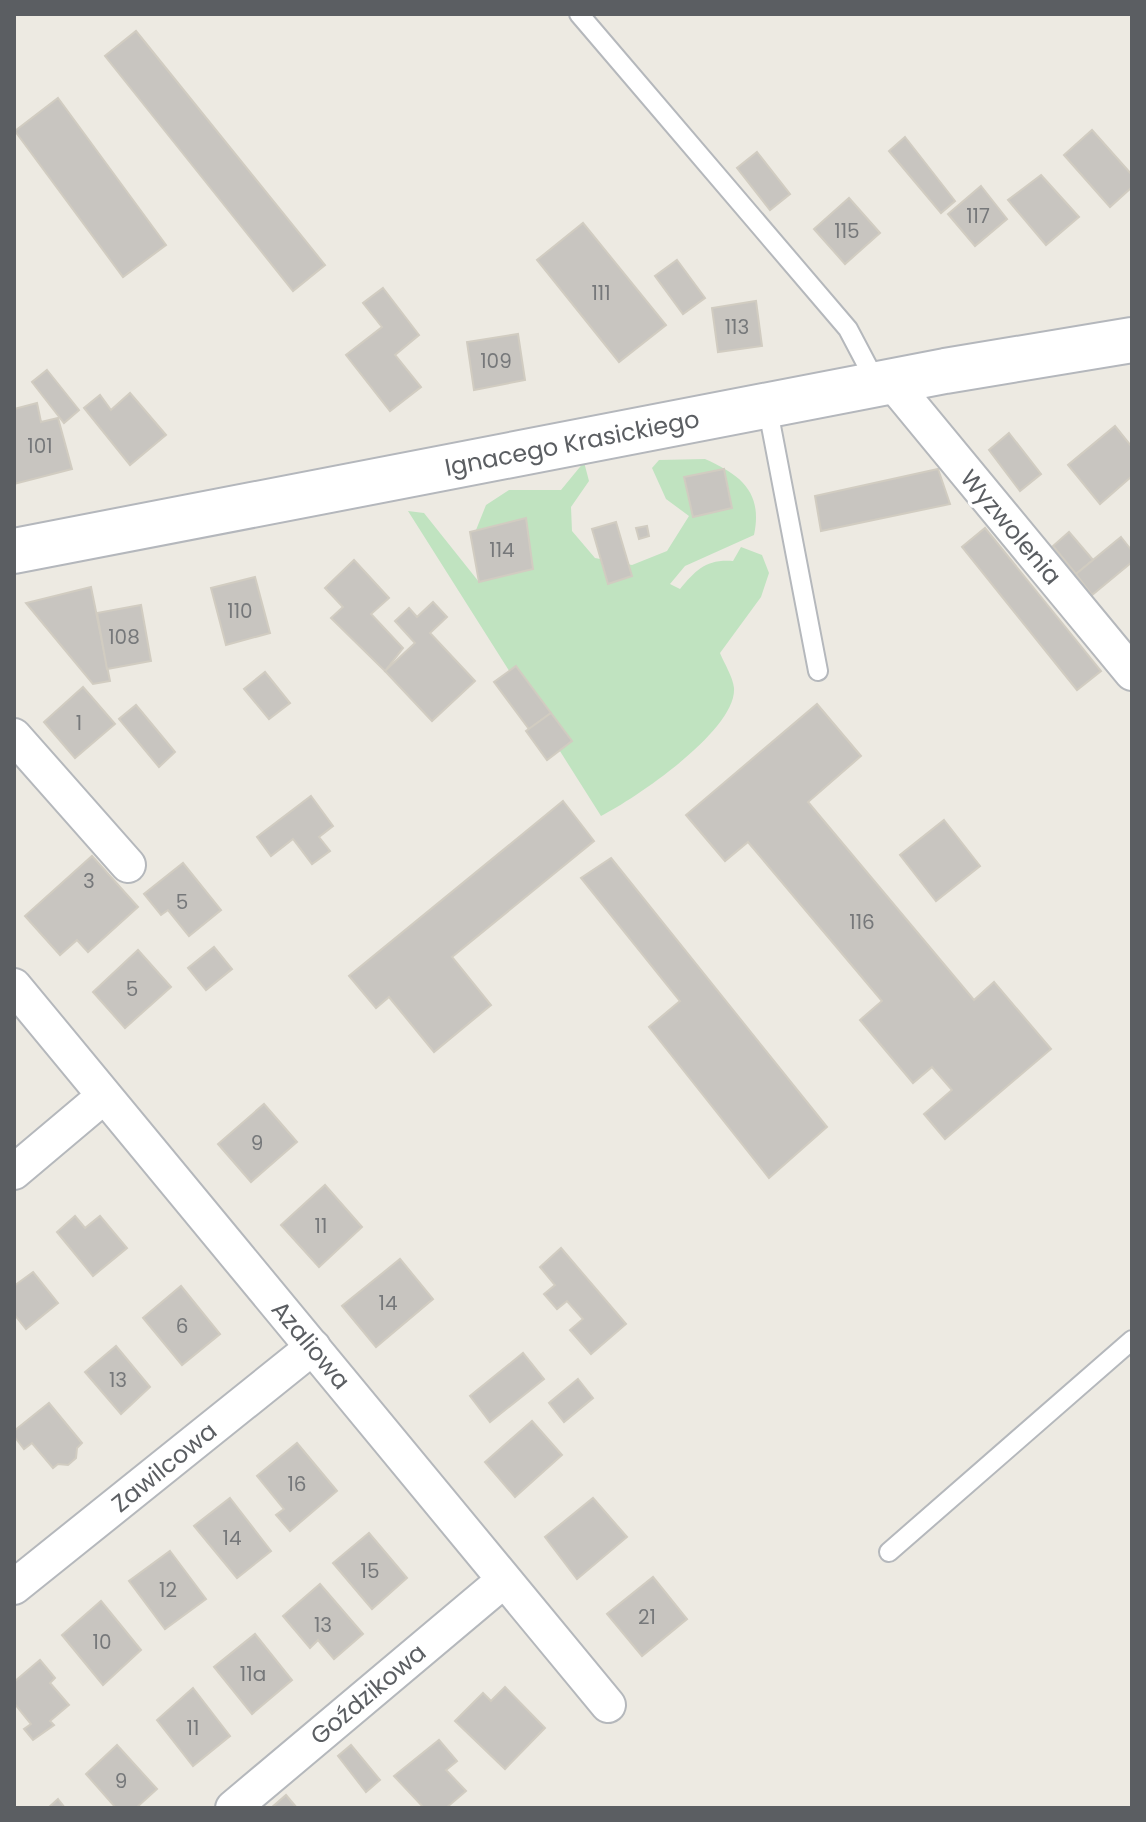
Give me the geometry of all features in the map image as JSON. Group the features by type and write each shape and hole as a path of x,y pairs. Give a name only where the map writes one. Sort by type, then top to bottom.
{"street":[{"name":"Ignacego Krasickiego","path":"14,551 884,382 1132,340"},
{"name":"Wyzwolenia","path":"884,382 1132,673"},
{"path":"14,736 128,865"},
{"name":"Azaliowa","path":"14,986 503,1581 552,1633 608,1705"},
{"path":"14,1172 103,1097"},
{"name":"Zawilcowa","path":"14,1587 313,1347"},
{"name":"Goździkowa","path":"233,1808 503,1581"}],"lane":[{"path":"579,14 848,329 884,382"},
{"path":"767,405 818,671"},
{"path":"889,1552 1132,1340"}],"green space":[{"path":"705,459 739,479 752,496 756,520 754,535 685,566 670,584 680,589 702,567 733,561 741,547 762,555 769,573 761,597 720,653 734,688 731,705 719,723 682,761 601,816 408,511 424,513 479,582 532,569 526,518 476,530 486,505 509,490 561,490 584,462 589,481 571,507 572,531 595,558 632,565 667,551 689,516 666,499 652,468 659,460"}],"building":[{"path":"136,31 325,265 293,291 105,56"},
{"path":"58,98 166,245 123,277 15,131"},
{"path":"1092,130 1132,175 1132,187 1110,207 1064,155"},
{"path":"905,137 955,201 941,213 889,151"},
{"path":"757,152 790,194 770,210 737,168"},
{"path":"1041,175 1079,217 1046,245 1008,200"},
{"path":"981,186 1007,219 975,246 948,214"},
{"path":"849,198 880,233 845,264 814,229"},
{"path":"583,223 666,325 619,362 537,260"},
{"path":"677,260 705,298 683,314 655,276"},
{"path":"383,288 419,335 395,355 421,387 390,411 346,355 382,327 363,303"},
{"path":"756,301 762,346 718,352 712,308"},
{"path":"518,334 525,380 474,390 467,342"},
{"path":"47,370 79,410 64,423 32,382"},
{"path":"130,393 166,435 130,465 84,408 100,395 111,410"},
{"path":"37,403 41,422 58,418 72,469 14,484 14,409"},
{"path":"1115,426 1132,447 1132,476 1100,504 1068,465"},
{"path":"1009,433 1041,474 1020,491 989,450"},
{"path":"724,469 732,508 693,517 684,477"},
{"path":"938,469 950,504 821,531 815,496"},
{"path":"526,518 533,569 479,582 470,532"},
{"path":"616,522 632,576 608,584 592,529"},
{"path":"647,526 649,536 639,539 636,528"},
{"path":"985,528 1101,671 1077,690 962,547"},
{"path":"1069,532 1093,560 1076,574 1053,546"},
{"path":"1121,537 1132,551 1132,562 1092,595 1076,574"},
{"path":"354,560 389,598 371,614 403,648 385,671 331,618 343,607 325,588"},
{"path":"255,577 270,633 226,645 211,588"},
{"path":"91,587 110,681 93,684 26,603"},
{"path":"433,602 447,617 430,633 475,681 432,721 385,671 415,643 395,621 409,608 417,617"},
{"path":"141,605 151,661 107,669 97,613"},
{"path":"516,666 551,713 529,729 494,682"},
{"path":"265,672 290,703 269,719 244,689"},
{"path":"83,687 115,724 75,758 44,722"},
{"path":"817,704 861,756 808,802 974,1000 994,982 1051,1049 945,1139 924,1114 952,1090 932,1067 913,1083 860,1020 882,1001 748,842 725,861 686,815"},
{"path":"136,705 175,752 159,767 119,719"},
{"path":"551,713 572,741 547,760 526,731"},
{"path":"311,796 333,826 319,837 330,851 312,864 293,839 271,856 257,837"},
{"path":"563,801 594,841 452,957 491,1005 434,1052 389,997 376,1008 349,976"},
{"path":"944,820 980,866 936,901 900,855"},
{"path":"92,856 138,907 88,952 77,940 60,955 25,916"},
{"path":"611,858 827,1127 769,1178 649,1027 680,1001 581,878"},
{"path":"183,863 221,910 189,936 168,910 161,915 144,894"},
{"path":"214,947 232,969 206,990 188,968"},
{"path":"138,950 171,987 125,1028 93,992"},
{"path":"264,1104 297,1142 251,1182 218,1144"},
{"path":"325,1185 362,1227 319,1267 281,1225"},
{"path":"75,1216 85,1228 100,1216 127,1248 93,1276 57,1232"},
{"path":"561,1248 626,1324 591,1354 570,1330 583,1319 567,1301 557,1309 544,1294 555,1285 540,1267"},
{"path":"400,1259 433,1299 376,1347 342,1306"},
{"path":"33,1272 58,1303 26,1329 14,1314 14,1286"},
{"path":"181,1286 220,1334 182,1365 143,1318"},
{"path":"116,1346 150,1387 121,1414 85,1372"},
{"path":"523,1353 544,1379 490,1422 470,1396"},
{"path":"578,1379 593,1398 564,1422 549,1403"},
{"path":"49,1403 82,1443 77,1448 76,1458 68,1465 58,1464 53,1468 32,1443 24,1449 14,1436 14,1431"},
{"path":"532,1421 562,1455 515,1497 485,1462"},
{"path":"297,1443 337,1491 290,1531 276,1515 284,1509 257,1476"},
{"path":"230,1498 271,1551 237,1578 194,1526"},
{"path":"593,1498 627,1537 577,1579 545,1537"},
{"path":"369,1533 407,1578 372,1609 333,1563"},
{"path":"170,1551 206,1599 165,1629 129,1581"},
{"path":"653,1577 687,1619 642,1656 607,1614"},
{"path":"320,1584 363,1634 334,1659 318,1640 310,1648 283,1616"},
{"path":"101,1601 141,1650 103,1685 62,1635"},
{"path":"255,1634 292,1680 252,1714 214,1667"},
{"path":"40,1660 55,1678 50,1683 69,1705 50,1721 54,1725 33,1740 24,1729 31,1724 14,1703 14,1682"},
{"path":"505,1687 545,1728 505,1769 455,1721 483,1693 491,1701"},
{"path":"193,1688 230,1736 193,1766 157,1720"},
{"path":"439,1740 457,1761 446,1770 466,1791 446,1808 424,1808 394,1776"},
{"path":"117,1745 157,1789 136,1808 116,1808 86,1774"},
{"path":"351,1745 380,1780 366,1792 338,1756"},
{"path":"286,1795 297,1808 271,1808"},
{"path":"58,1799 65,1808 48,1808"}]}
